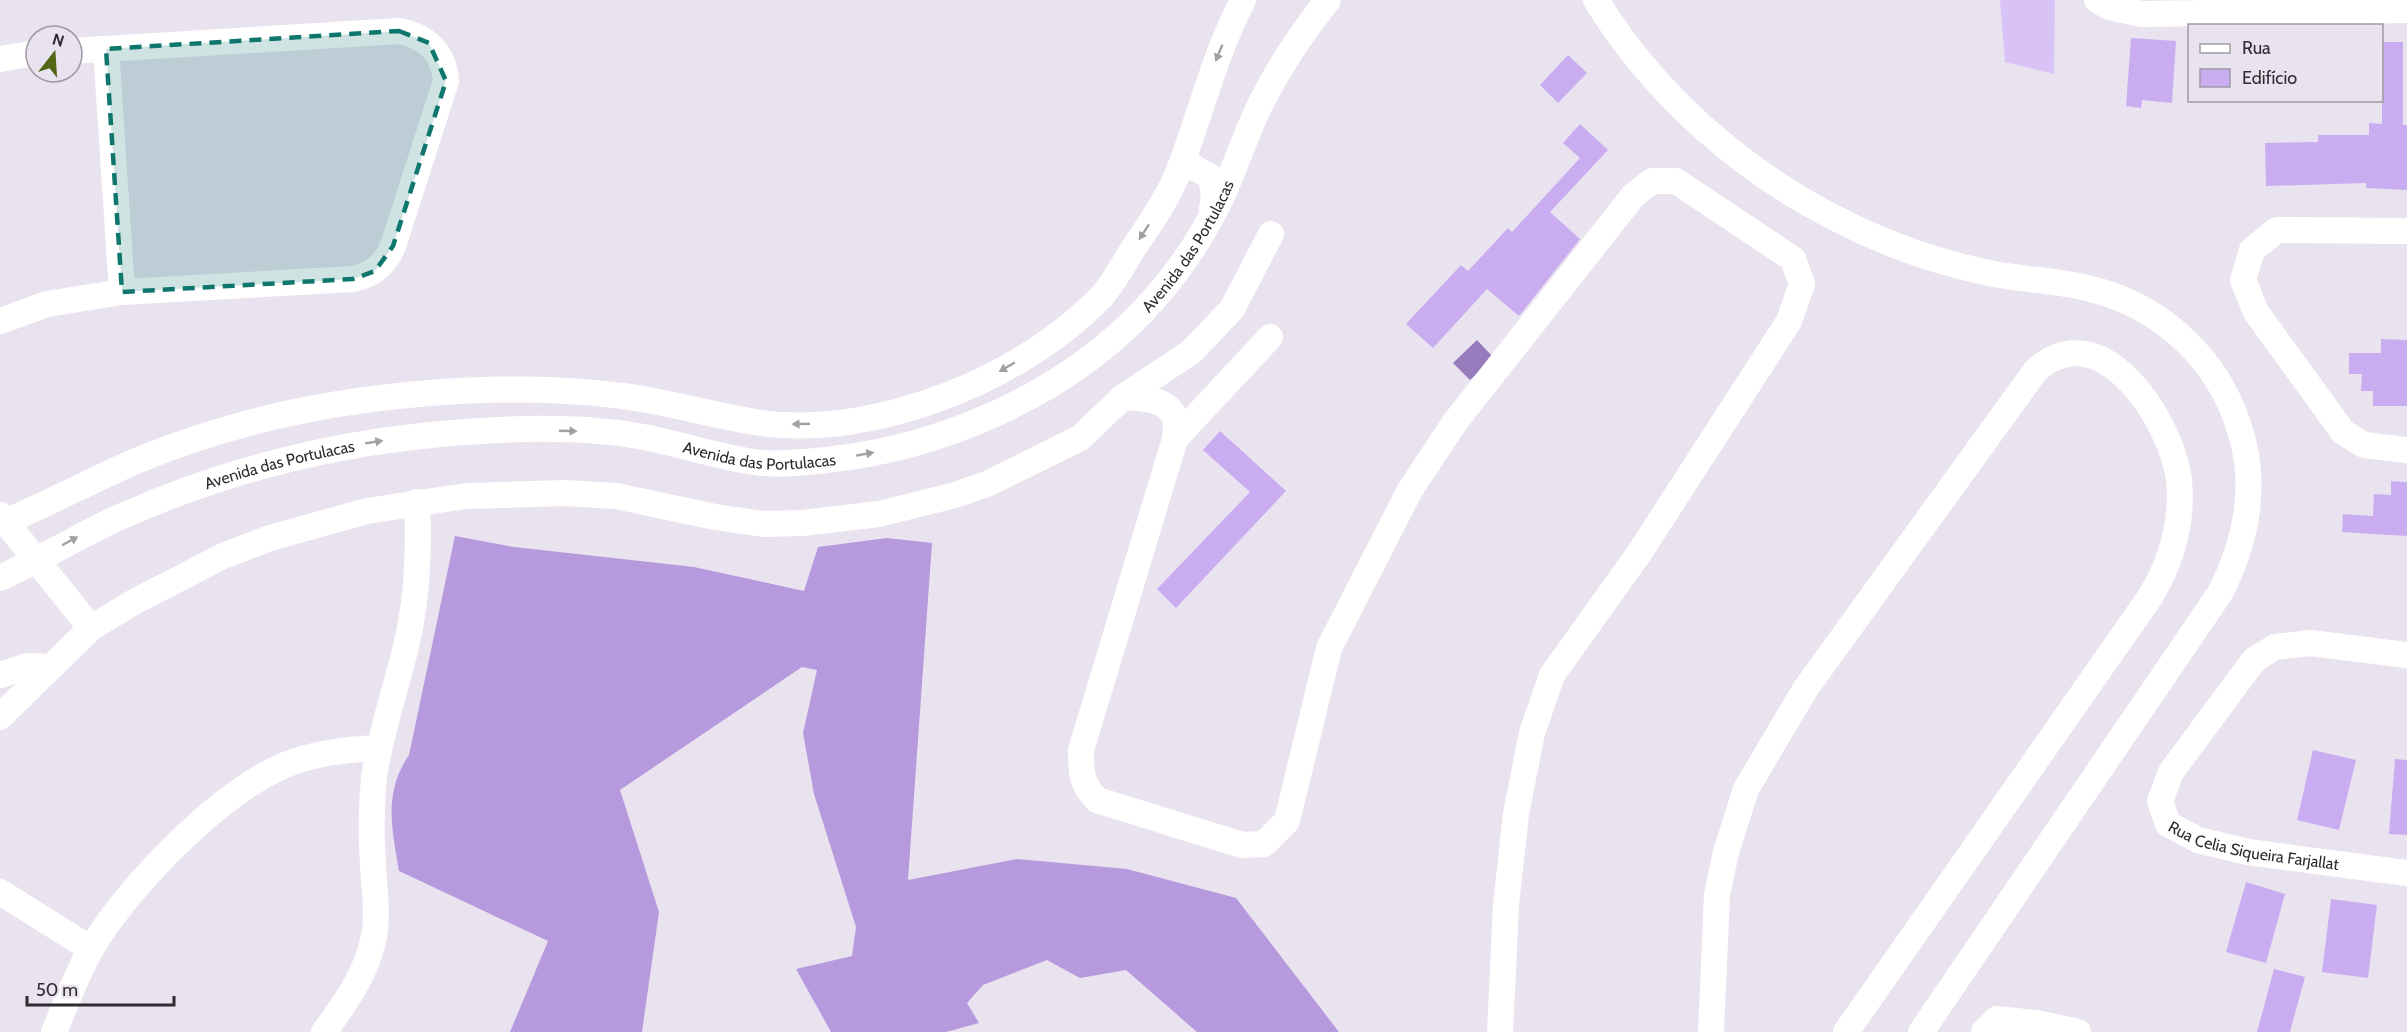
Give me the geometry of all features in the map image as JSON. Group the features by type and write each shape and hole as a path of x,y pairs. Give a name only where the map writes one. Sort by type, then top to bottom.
{"street":[{"name":"Avenida das Portulacas","path":"0,524 138,461 182,444 274,418 369,400 466,390 564,391 661,400 762,423 795,424 859,419 922,404 983,381 1043,345 1083,314 1104,293 1165,201 1180,168 1214,67 1243,0"},
{"name":"Avenida das Portulacas","path":"0,579 121,517 208,483 298,456 394,439 491,430 588,432 636,436 762,463 844,458 924,440 984,418 1026,398 1088,358 1144,310 1191,250 1209,221 1264,96 1293,48 1328,0"},
{"path":"1596,0 1626,44 1677,103 1736,155 1768,178 1837,219 1911,251 1989,273 2090,288 2111,294 2151,313 2185,340 2214,373 2226,393 2242,436 2249,482 2247,517 2239,551 2220,593 1922,1032"},
{"path":"2097,0 2109,8 2142,14 2407,10"},
{"path":"0,321 47,304 122,292 352,279 375,271 383,264 393,246 446,81 445,70 436,50 420,36 399,31 84,50"},
{"path":"106,49 122,292"},
{"path":"0,59 24,55"},
{"path":"1180,168 1193,167 1211,177 1214,196 1209,221"},
{"path":"1123,397 1150,399 1165,406 1175,418 1175,439 1081,750 1081,777 1087,790 1097,800 1242,845 1264,844 1287,821 1329,648 1410,490 1455,422 1633,196 1652,181 1677,181 1793,260 1802,284 1789,321 1640,552 1552,675 1532,733 1516,814 1506,906 1500,1032"},
{"path":"2407,231 2277,230 2252,250 2243,280 2256,312 2343,432 2364,445 2407,450"},
{"path":"0,717 91,628 178,578 223,556 318,523 417,502 466,496 566,493 616,496 715,517 763,524 841,520 917,506 955,495 1019,470 1080,438 1123,397 1191,352 1232,309 1271,234"},
{"path":"1175,439 1270,338"},
{"path":"1711,1032 1717,895 1726,852 1746,789 1806,688 2036,370 2063,354 2091,355 2118,371 2133,386 2158,419 2168,438 2179,478 2180,499 2177,530 2169,560 2150,597 1846,1032"},
{"path":"324,1032 360,979 373,939 376,897 372,809 379,748 403,657 415,598 418,566 417,502"},
{"path":"0,515 91,628"},
{"name":"Rua Celia Siqueira Farjallat","path":"2407,655 2311,643 2275,646 2254,660 2171,772 2160,801 2168,824 2198,840 2248,852 2407,873"},
{"path":"0,675 28,666 49,667"},
{"path":"54,1032 91,949 110,920 155,866 204,820 283,766 339,751 379,748"},
{"path":"0,892 91,949"},
{"path":"1984,1032 1997,1019 2037,1023 2078,1032"}],"highlighted area":[{"path":"399,31 429,43 446,81 393,246 375,271 353,279 122,292 106,49"}],"shaded area":[{"path":"2000,0 2055,0 2054,74 2005,62"},
{"path":"1477,340 1494,358 1470,380 1453,363"},
{"path":"455,536 514,547 694,567 804,591 818,547 887,538 932,543 908,880 1017,859 1127,869 1236,898 1339,1032 1197,1032 1126,970 1080,978 1047,960 983,985 967,1003 979,1023 946,1032 831,1032 796,969 852,956 856,927 814,794 803,733 817,670 802,667 620,790 659,912 642,1032 510,1032 548,941 399,871 392,826 395,783 409,755"}],"building":[{"path":"2131,38 2176,41 2172,103 2142,100 2141,108 2126,106"},
{"path":"2383,42 2403,42 2403,125 2407,125 2407,190 2366,188 2366,183 2266,186 2265,143 2318,142 2318,135 2369,135 2369,123 2382,124"},
{"path":"1568,55 1587,73 1558,103 1540,85"},
{"path":"1580,124 1608,150 1550,212 1580,239 1519,316 1487,289 1433,348 1406,324 1461,265 1468,271 1508,228 1512,232 1580,158 1563,143"},
{"path":"2381,339 2407,340 2407,406 2373,406 2373,391 2361,391 2362,374 2349,374 2349,353 2381,353"},
{"path":"1220,431 1286,491 1176,608 1157,589 1250,492 1203,450"},
{"path":"2391,481 2407,482 2407,536 2342,532 2343,514 2373,516 2374,494 2391,495"},
{"path":"2313,750 2356,760 2339,830 2297,820"},
{"path":"2395,759 2407,760 2407,835 2389,834"},
{"path":"2246,882 2285,894 2266,963 2226,952"},
{"path":"2331,899 2377,905 2368,978 2322,972"},
{"path":"2274,969 2305,977 2290,1032 2257,1032"}]}
